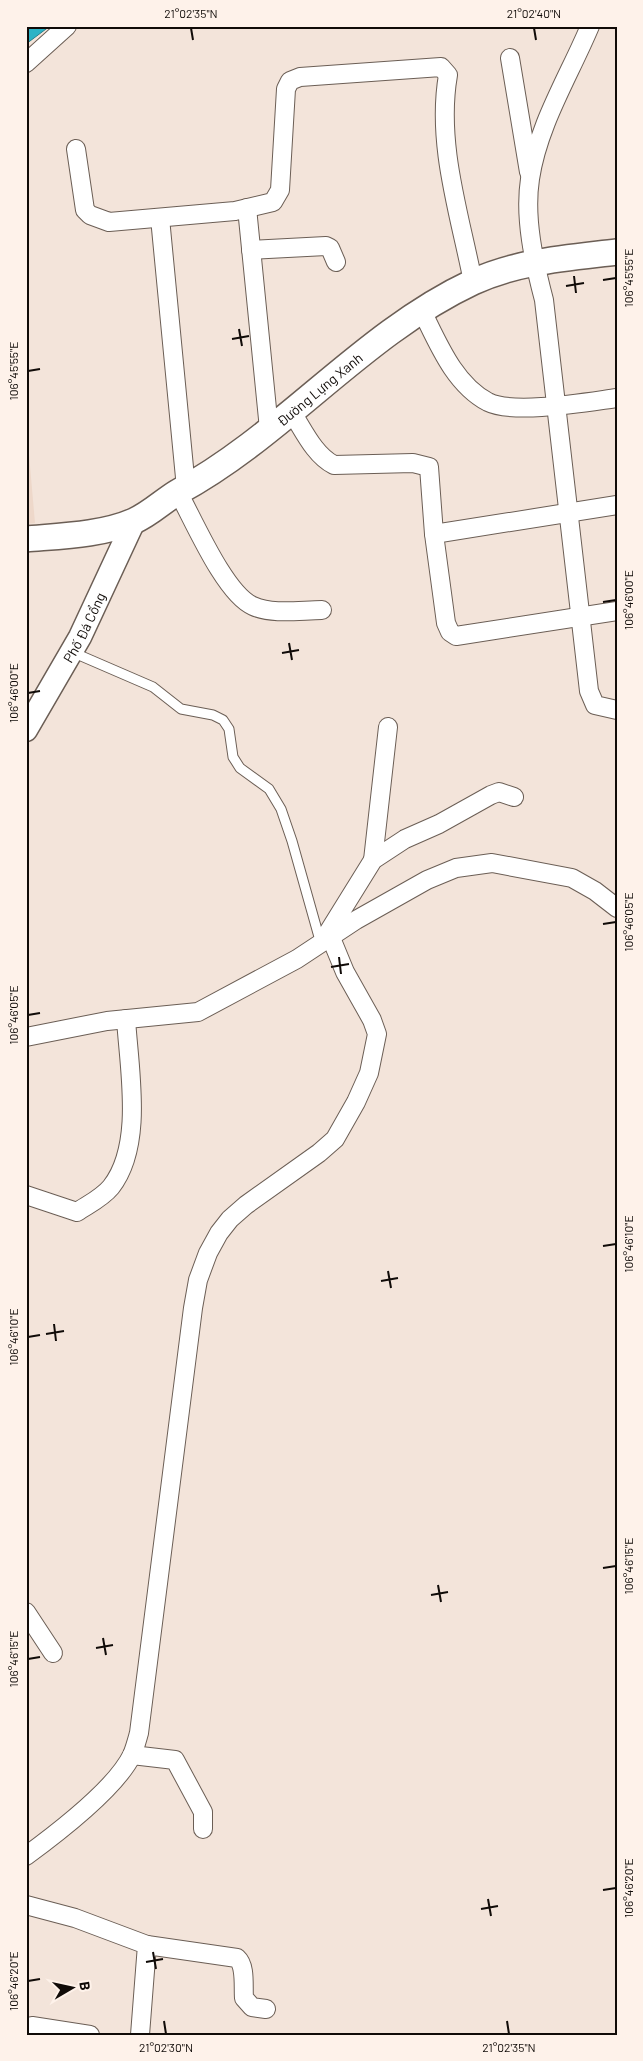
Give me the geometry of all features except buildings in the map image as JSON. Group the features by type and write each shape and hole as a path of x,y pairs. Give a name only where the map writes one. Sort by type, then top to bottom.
{"main road":[{"name":"Đường Lựng Xanh","path":"26,539 85,534 134,521 269,429 371,345 422,311 473,282 534,262 617,252"}],"street":[{"path":"26,63 67,26"},
{"path":"530,178 546,124 590,26"},
{"path":"510,58 530,178 530,221 534,262 544,300 589,691 595,705 617,710"},
{"path":"76,150 84,210 90,215 110,222 247,208 273,202 278,196 286,89 290,81 300,77 441,67 448,75 444,99 445,135 473,282"},
{"path":"247,208 269,429"},
{"path":"160,218 182,490 228,583 241,599 255,607 274,611 322,610"},
{"path":"251,250 326,246 330,248 336,262"},
{"path":"422,311 450,366 474,392 488,402 502,406 556,405 617,398"},
{"path":"291,411 314,447 327,462 334,465 413,463 429,467 434,534 446,624 450,632 456,636 617,611"},
{"path":"434,534 617,505"},
{"name":"Phố Đá Cổng","path":"26,730 72,652 134,521"},
{"path":"326,941 373,860 388,727"},
{"path":"373,860 405,839 439,824 491,795 499,792 514,797"},
{"path":"26,1038 126,1019 198,1012 297,959 356,920 428,880 456,868 492,863 572,878 595,891 617,908"},
{"path":"26,1856 60,1831 90,1803 132,1756 144,1712 160,1559 192,1308 198,1280 208,1253 230,1219 268,1188 319,1153 335,1139 356,1102 369,1073 377,1034 372,1020 326,941"},
{"path":"26,1195 77,1212 102,1196 118,1174 130,1140 131,1119 126,1019"},
{"path":"26,1612 54,1653"},
{"path":"132,1756 175,1760 203,1812 203,1829"},
{"path":"26,1905 75,1918 147,1945 237,1958 241,1962 244,1998 252,2007 266,2009"},
{"path":"140,2035 147,1945"},
{"path":"32,2026 90,2035"}],"lane":[{"path":"72,652 153,688 181,708 213,714 223,720 229,729 234,757 240,768 269,790 281,809 326,941"}],"shaded area":[{"path":"26,420 35,523 26,524"}],"water":[{"path":"26,26 50,26 26,44"}]}
